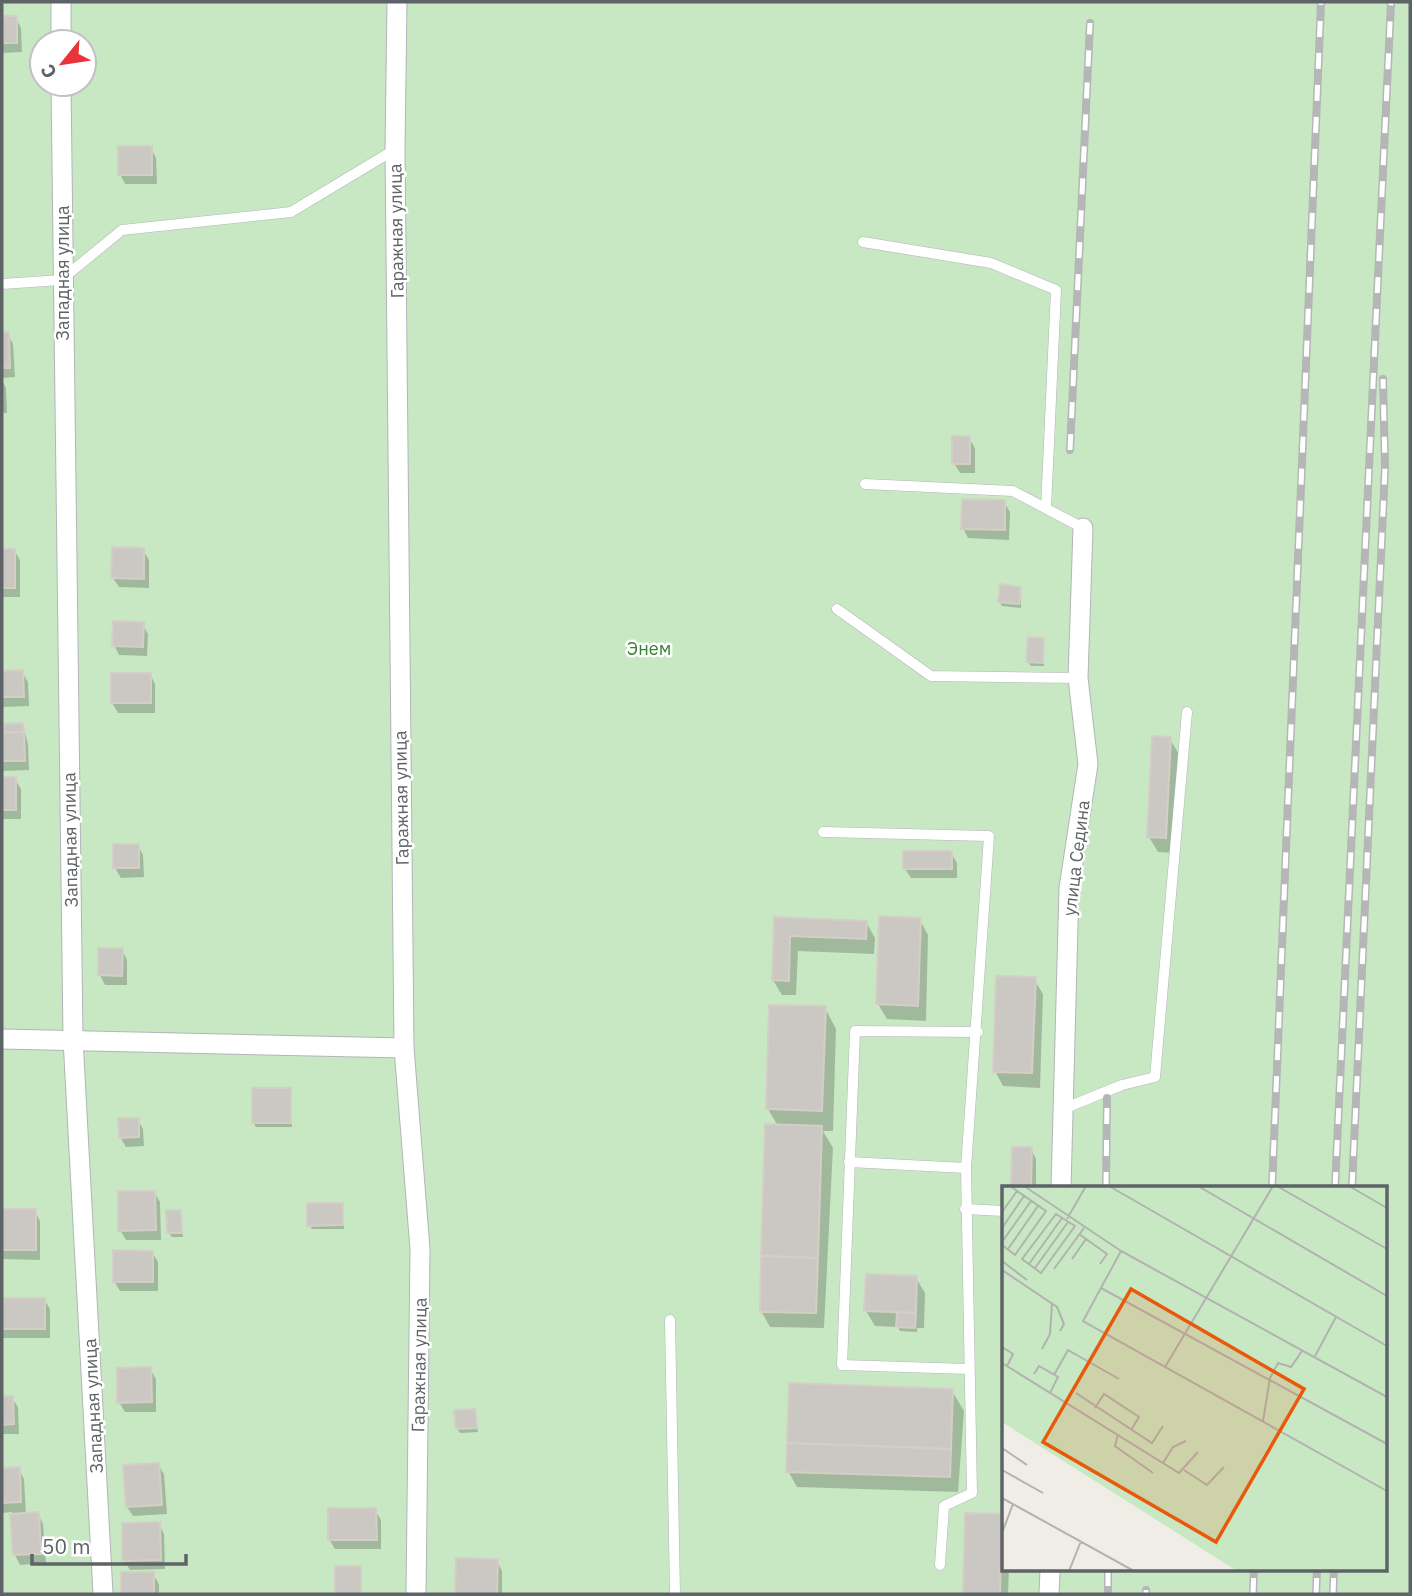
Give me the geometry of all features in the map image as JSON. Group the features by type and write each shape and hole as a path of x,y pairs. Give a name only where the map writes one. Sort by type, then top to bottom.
{"street":[{"path":"61,2 61,28"},
{"name":"Гаражная улица","path":"397,2 395,150 404,1048 420,1249 416,1594"},
{"name":"Западная улица","path":"61,98 61,280 73,1039 103,1594"},
{"name":"улица Седина","path":"1060,1186 1069,888 1088,764 1078,678 1083,528"},
{"path":"2,1039 404,1048"},
{"path":"1049,1594 1050,1572"}],"lane":[{"path":"2,284 61,280 122,230 291,212 395,150"},
{"path":"863,242 991,262 1056,290 1046,508"},
{"path":"865,484 1013,491 1083,528"},
{"path":"837,609 931,676 1078,678"},
{"path":"1063,1109 1115,1088 1155,1076 1187,712"},
{"path":"823,832 989,836 978,1032 966,1168 972,1493 944,1506 940,1565"},
{"path":"968,1369 842,1365 855,1031 978,1032"},
{"path":"849,1162 966,1168"},
{"path":"965,1209 1002,1211"},
{"path":"670,1320 675,1594"}],"green space":[{"name":"Энем","path":"2,2 1410,2 1410,1594 2,1594"}],"building":[{"path":"2,16 17,16 17,43 2,43"},
{"path":"118,146 152,146 152,175 118,175"},
{"path":"2,332 9,332 10,368 2,368"},
{"path":"952,436 970,436 970,464 952,464"},
{"path":"962,499 1005,500 1005,530 961,529"},
{"path":"112,547 144,548 144,579 111,578"},
{"path":"2,549 15,549 15,588 2,588"},
{"path":"1000,584 1021,587 1019,604 998,602"},
{"path":"113,621 144,622 143,647 112,646"},
{"path":"1028,637 1044,638 1043,663 1026,662"},
{"path":"23,670 24,697 2,697 2,671"},
{"path":"111,673 151,673 151,703 111,703"},
{"path":"23,723 24,732 4,733 4,724"},
{"path":"24,732 25,761 2,761 2,733"},
{"path":"1152,736 1171,737 1166,838 1147,837"},
{"path":"2,777 16,777 16,810 2,810"},
{"path":"113,844 139,844 139,868 113,868"},
{"path":"903,851 952,851 952,869 903,869"},
{"path":"879,916 921,918 918,1006 876,1004"},
{"path":"774,917 867,921 866,939 790,936 789,981 772,980"},
{"path":"98,948 123,948 122,976 98,975"},
{"path":"996,976 1036,977 1032,1073 993,1072"},
{"path":"769,1005 826,1006 822,1111 766,1109"},
{"path":"252,1088 291,1088 291,1123 252,1123"},
{"path":"118,1118 139,1118 139,1137 119,1138"},
{"path":"765,1124 822,1126 818,1258 761,1256"},
{"path":"1012,1147 1032,1147 1031,1186 1011,1186"},
{"path":"118,1191 155,1191 156,1230 118,1231"},
{"path":"307,1203 343,1203 343,1225 307,1226"},
{"path":"2,1209 36,1209 36,1250 2,1250"},
{"path":"166,1210 181,1210 182,1233 167,1233"},
{"path":"113,1250 153,1251 153,1282 113,1282"},
{"path":"761,1256 818,1258 816,1313 760,1312"},
{"path":"866,1274 917,1276 916,1313 864,1311"},
{"path":"2,1298 45,1298 45,1329 2,1329"},
{"path":"897,1312 916,1313 915,1328 896,1327"},
{"path":"151,1367 152,1402 117,1403 117,1368"},
{"path":"789,1383 953,1389 951,1449 787,1443"},
{"path":"2,1396 13,1396 14,1424 2,1425"},
{"path":"475,1409 477,1428 456,1429 454,1410"},
{"path":"787,1443 951,1449 950,1477 786,1472"},
{"path":"159,1463 162,1505 126,1507 123,1465"},
{"path":"20,1467 21,1502 2,1503 2,1468"},
{"path":"328,1508 376,1508 377,1540 328,1540"},
{"path":"39,1512 41,1554 13,1555 10,1514"},
{"path":"965,1513 1002,1514 1000,1594 963,1594"},
{"path":"160,1522 161,1560 122,1561 122,1523"},
{"path":"456,1558 498,1559 497,1594 455,1594"},
{"path":"335,1566 361,1566 361,1594 335,1594"},
{"path":"121,1572 154,1572 154,1594 121,1594"}],"railway":[{"path":"1272,1186 1321,2"},
{"path":"1335,1186 1391,2"},
{"path":"1070,450 1090,23"},
{"path":"1352,1186 1385,468 1383,379"},
{"path":"1106,1186 1107,1098"},
{"path":"1108,1572 1108,1594"},
{"path":"1253,1594 1254,1572"},
{"path":"1316,1594 1317,1572"},
{"path":"1333,1594 1334,1572"}]}
